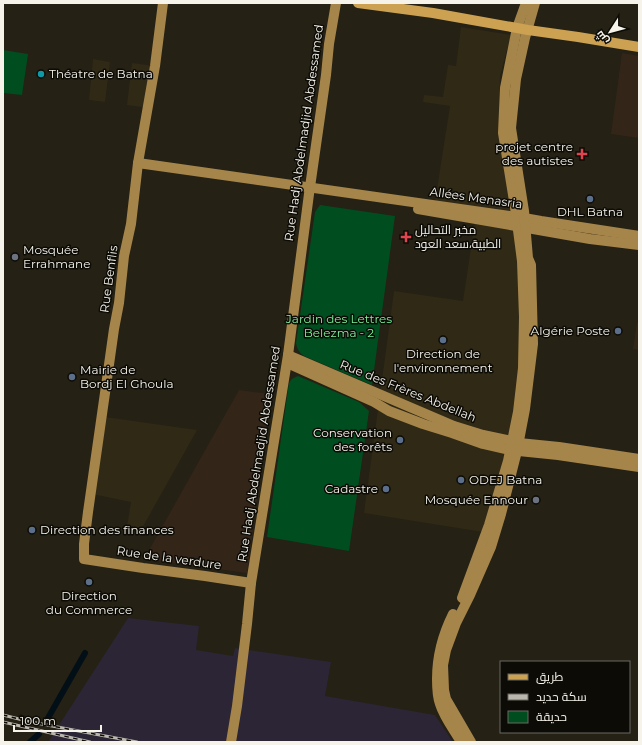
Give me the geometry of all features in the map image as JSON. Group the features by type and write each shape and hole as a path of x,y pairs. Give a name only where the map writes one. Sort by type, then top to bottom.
{"main road":[{"path":"358,3 432,13 528,30 639,47"}],"street":[{"name":"Rue Benflis","path":"84,559 85,533 119,303 124,256 131,224 138,164 155,66 163,3"},
{"name":"Rue Hadj Abdelmadjid Abdessamed","path":"231,742 237,706 251,584 288,359 309,190 336,3"},
{"path":"523,224 503,133 505,88 517,28 526,3"},
{"path":"471,742 446,698 444,690 443,665 446,650 456,623 491,546 501,514 514,446 523,368 524,325 522,261 524,211 510,128 516,79 535,3"},
{"path":"138,164 221,175 309,190"},
{"name":"Allées Menasria","path":"309,190 523,224 542,221 639,236"},
{"name":"Allées Menasria","path":"309,190 523,224"},
{"path":"523,224 590,239 639,245"},
{"name":"Rue des Frères Abdellah","path":"288,359 454,426 514,446 558,455 639,467"},
{"path":"461,742 439,702 437,692 438,659 447,625 463,595 489,525 514,446"},
{"name":"Rue des Frères Abdellah","path":"514,446 559,447 639,459"},
{"name":"Rue de la verdure","path":"84,559 251,584"}],"shaded area":[{"path":"461,27 511,35 500,76 499,115 517,231 521,349 515,391 516,395 512,432 483,532 364,513 394,291 463,301 477,208 435,202 450,106 423,102 424,95 443,97 448,65 456,66"},
{"path":"622,53 639,56 639,138 611,134"},
{"path":"93,59 110,62 105,102 89,100"},
{"path":"132,63 155,66 149,108 127,105"},
{"path":"637,323 639,323 639,350 633,349"},
{"path":"239,390 271,394 247,573 144,559"},
{"path":"105,417 197,430 141,530 127,527 131,502 92,494"},
{"path":"128,618 199,626 196,650 233,656 235,648 331,662 325,696 435,715 453,742 48,742"}],"green space":[{"path":"3,50 28,54 22,95 3,93"},
{"name":"Jardin des Lettres Belezma - 2","path":"320,205 395,216 372,385 304,356 297,347 296,343 315,212"},
{"path":"298,376 359,402 369,411 349,551 267,537 289,383 292,379"}],"waterway":[{"path":"48,718 85,653"},
{"path":"30,742 39,734"}],"railway":[{"path":"3,715 31,722 137,742"},
{"path":"3,722 90,742"}],"place":[{"name":"Théatre de Batna","path":"41,74"},
{"name":"projet centre des autistes","path":"582,154"},
{"name":"DHL Batna","path":"590,199"},
{"name":"مخبر التحاليل الطبية،سعد العود","path":"406,237"},
{"name":"Mosquée Errahmane","path":"15,257"},
{"name":"Algérie Poste","path":"618,331"},
{"name":"Direction de l'environnement","path":"443,340"},
{"name":"Mairie de Bordj El Ghoula","path":"72,377"},
{"name":"Conservation des forêts","path":"400,440"},
{"name":"ODEJ Batna","path":"461,480"},
{"name":"Cadastre","path":"386,489"},
{"name":"Mosquée Ennour","path":"536,500"},
{"name":"Direction des finances","path":"32,530"},
{"name":"Direction du Commerce","path":"89,582"}]}
